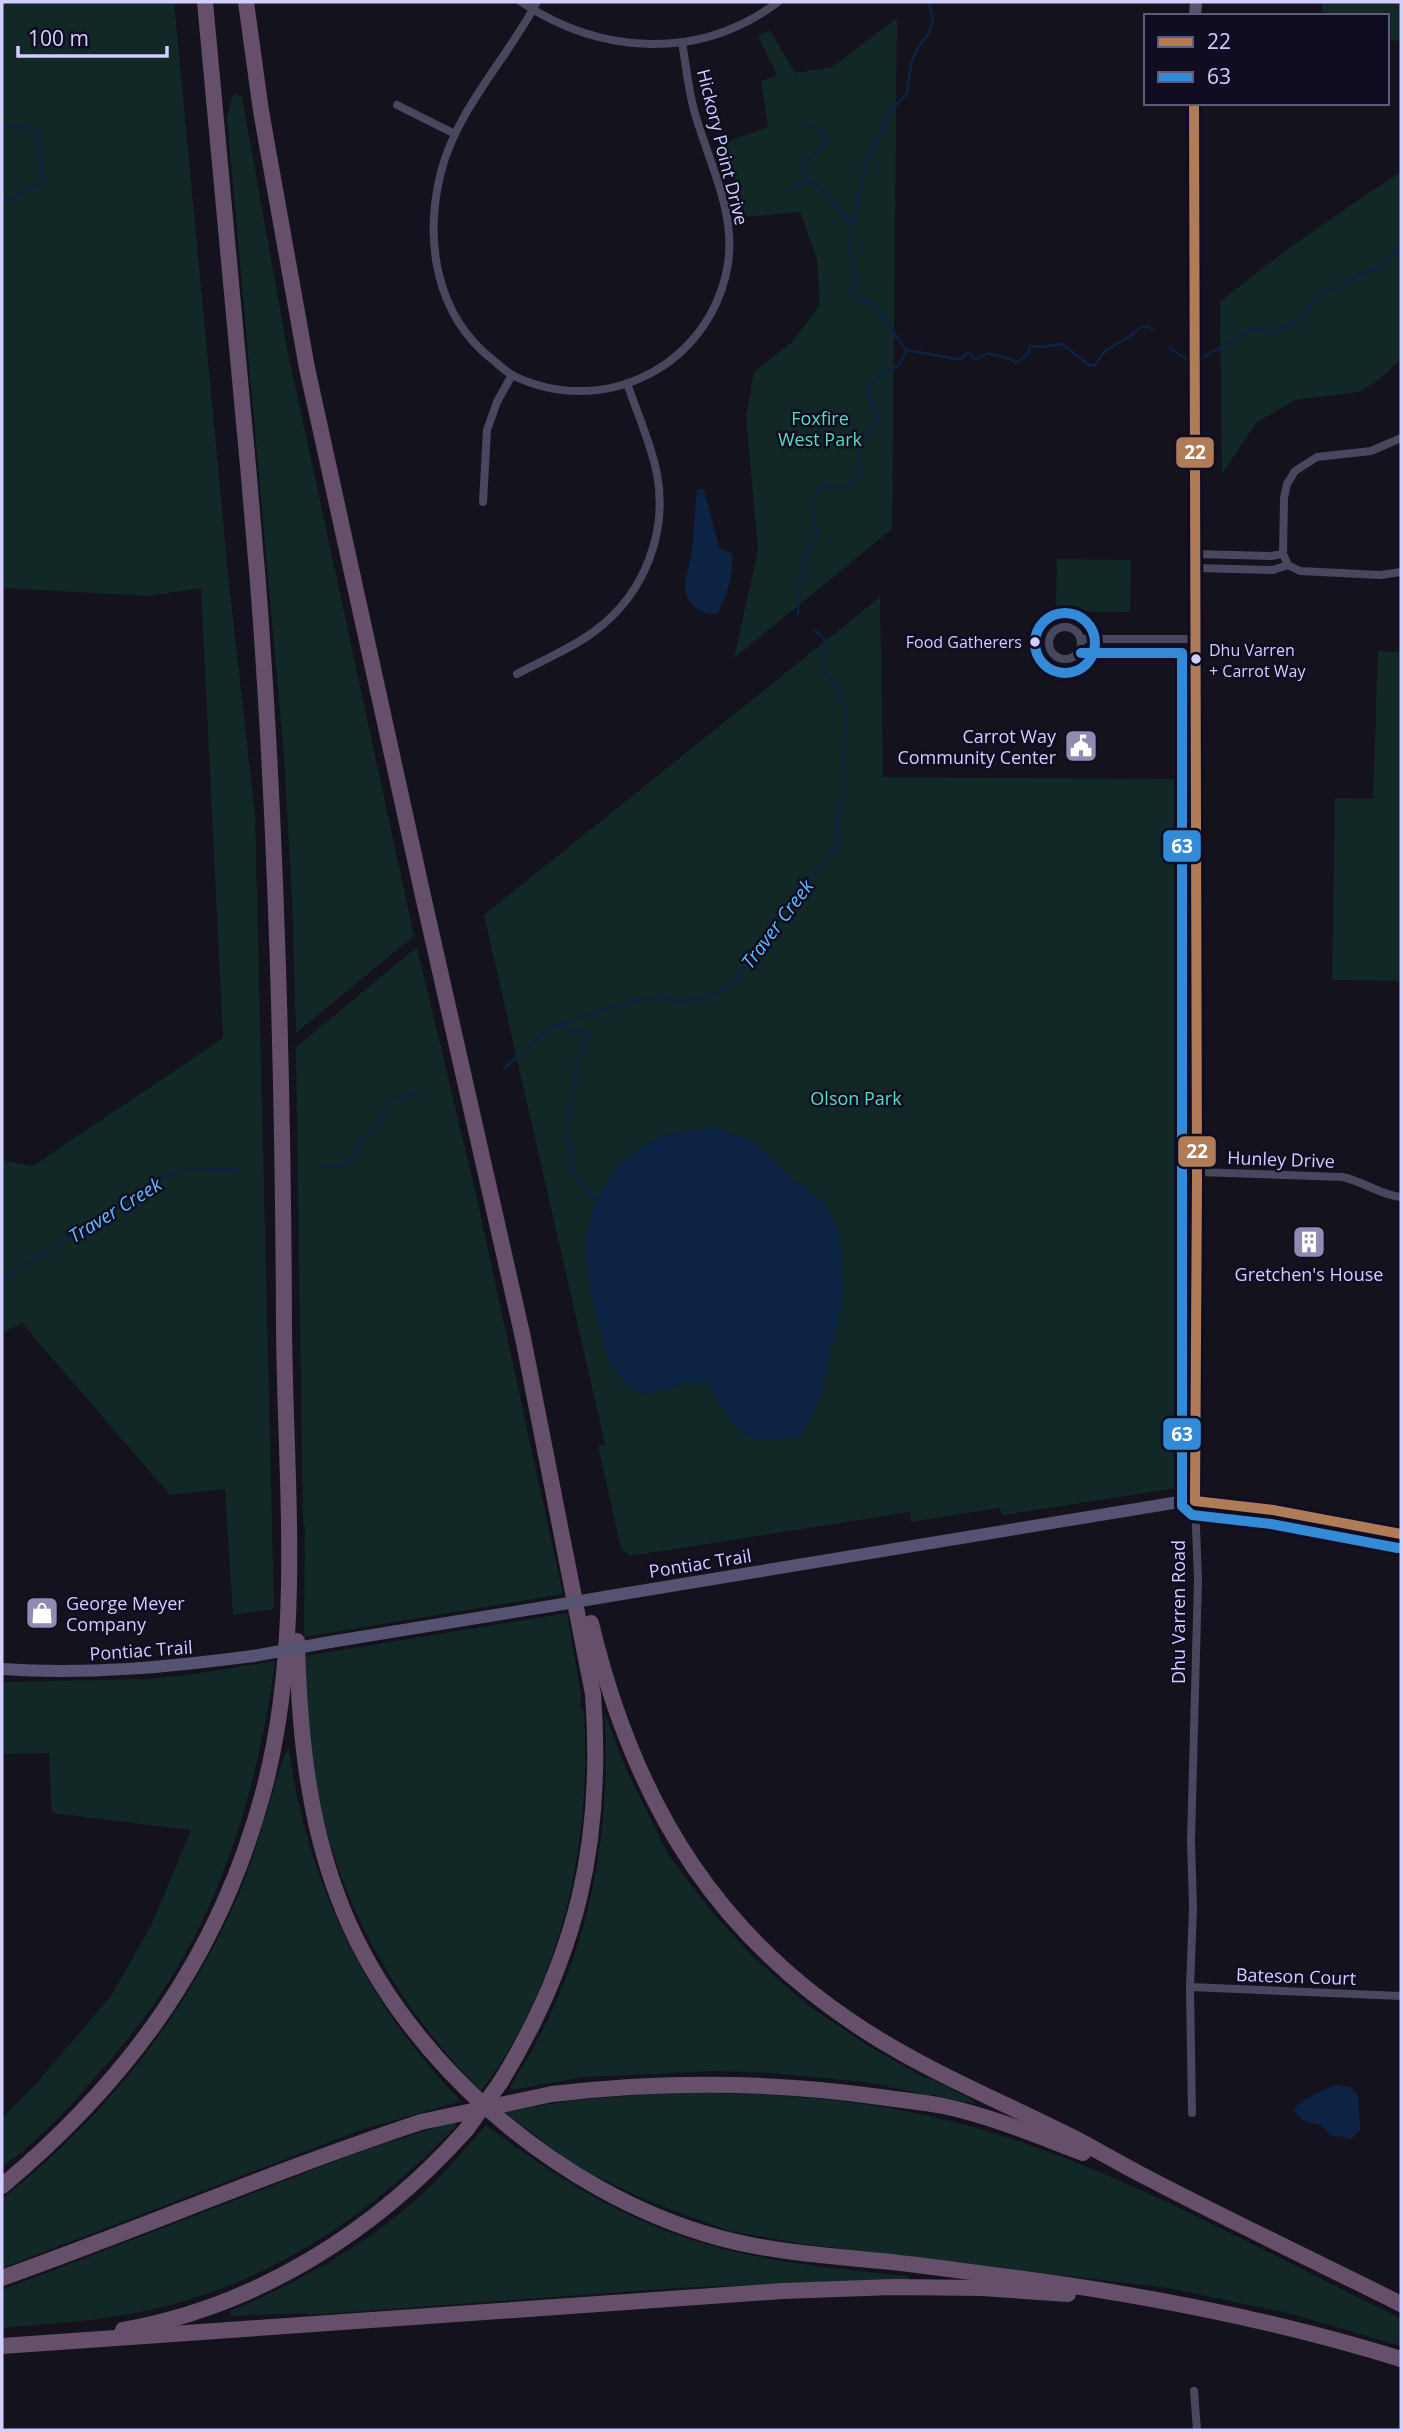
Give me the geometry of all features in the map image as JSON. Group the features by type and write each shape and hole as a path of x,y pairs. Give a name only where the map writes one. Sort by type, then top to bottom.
{"highway":[{"path":"2,2186 81,2115 115,2078 157,2023 202,1948 230,1889 262,1798 273,1754 283,1690 289,1623 279,1013 273,835 258,586 205,2"},
{"path":"55,2342 137,2327 204,2309 248,2292 303,2264 342,2240 438,2162 466,2130 500,2083 538,2015 557,1974 581,1896 590,1852 597,1742 587,1653 523,1338 438,966 307,368 281,230 246,2"},
{"path":"284,1264 293,1393 297,1672 309,1791 338,1899 372,1966 392,1999 460,2084 509,2128 551,2159 634,2205 720,2238 795,2253 1075,2285 1251,2319 1401,2359"},
{"path":"523,1338 561,1479 597,1647 619,1722 645,1786 672,1834 701,1879 763,1950 841,2015 886,2044 1401,2304"},
{"path":"2,2278 421,2122 552,2094 672,2084 783,2086 857,2094 943,2106 1001,2123 1141,2175"},
{"path":"2,2346 783,2291 893,2287 982,2288 1134,2296"}],"main road":[{"name":"Dhu Varren Road","path":"1194,105 1197,1172 1195,1501"},
{"name":"Pontiac Trail","path":"2,1669 122,1671 253,1656 1127,1509 1195,1501 1262,1508 1401,1534"}],"street":[{"path":"521,2 535,6 573,30 597,38 632,43 682,42 732,28 778,2"},
{"name":"Hickory Point Drive","path":"535,6 455,134 443,164 435,203 434,243 439,278 451,310 464,332 512,375 542,386 569,391 595,390 627,383 669,361 698,335 719,297 729,258 730,233 727,213 694,112 682,42"},
{"path":"397,105 455,134"},
{"path":"483,502 487,430 497,402 512,375"},
{"path":"517,674 582,640 611,618 631,595 651,556 659,521 659,484 654,460 627,383"},
{"path":"1401,438 1383,447 1361,453 1317,457 1295,471 1287,484 1284,498 1283,554 1288,565 1300,571 1380,575 1401,572"},
{"path":"1195,554 1283,554"},
{"path":"1250,556 1250,569"},
{"path":"1196,568 1273,570 1288,565"},
{"path":"1062,627 1076,631 1081,639 1080,649 1069,659 1054,656 1049,647 1053,632 1062,627"},
{"path":"1081,639 1196,639"},
{"name":"Hunley Drive","path":"1197,1172 1342,1177 1401,1197"},
{"name":"Dhu Varren Road","path":"1192,2113 1191,1840 1198,1580 1195,1501"},
{"name":"Bateson Court","path":"1191,1987 1401,1996"},
{"path":"1194,2391 1197,2430"}],"green space":[{"path":"2,2 174,2 229,583 255,814 274,1609 233,1615 225,1489 170,1495 22,1323 2,1333 2,1160 33,1166 223,1038 201,588 149,596 2,588"},
{"path":"1322,2 1401,2 1401,41 1389,40 1389,14 1322,14"},
{"name":"Foxfire West Park","path":"897,18 892,529 734,658 758,550 746,416 754,372 792,342 820,305 817,259 800,212 745,217 740,192 723,143 768,127 761,81 777,75 758,36 770,30 795,73 832,67"},
{"path":"236,94 242,97 287,348 414,936 296,1033 284,756 227,117 232,97"},
{"path":"1401,172 1401,359 1380,379 1360,392 1295,400 1256,423 1222,474 1220,302 1286,251"},
{"name":"Food Gatherers","path":"1057,559 1131,560 1130,612 1056,611"},
{"name":"Olson Park","path":"880,597 883,777 1177,779 1177,1488 1003,1515 999,1508 911,1522 910,1512 630,1556 621,1549 598,1446 605,1444 484,915"},
{"path":"1378,651 1401,652 1401,981 1332,980 1335,798 1373,799"},
{"path":"417,947 475,1190 563,1594 304,1637 305,1528 296,1047"},
{"path":"567,1613 581,1694 580,1707 584,1711 583,1811 576,1861 566,1911 551,1959 532,2005 509,2049 481,2091 421,2022 395,1984 372,1945 336,1863 314,1774 305,1656"},
{"path":"275,1661 248,1795 219,1884 200,1926 178,1966 139,2025 59,2117 2,2167 2,2118 35,2085 111,1996 151,1926 191,1830 52,1813 49,1753 2,1754 2,1682 145,1679"},
{"path":"605,1715 627,1771 669,1856 712,1912 754,1958 809,2006 867,2045 925,2078 971,2099 975,2104 937,2097 936,2094 928,2095 865,2082 719,2071 583,2077 512,2090 510,2087 536,2043 557,1999 575,1954 588,1909 603,1815"},
{"path":"287,1750 310,1847 346,1939 397,2024 427,2064 461,2101 364,2129 2,2268 2,2199 38,2169 105,2102 136,2066 190,1989 239,1893"},
{"path":"661,2093 741,2094 860,2103 938,2118 1032,2146 1139,2189 1401,2318 1401,2346 1288,2313 1168,2288 804,2244 729,2231 646,2200 592,2174 567,2160 505,2112 567,2101"},
{"path":"454,2122 457,2125 386,2192 347,2221 264,2270 173,2304 124,2315 2,2328 2,2290 370,2148"},
{"path":"486,2125 575,2186 605,2203 670,2232 740,2253 824,2267 908,2276 909,2279 676,2288 310,2315 231,2316 230,2311 313,2272 365,2239 436,2181"}],"water":[{"path":"697,489 704,489 719,547 732,554 732,570 727,591 718,613 712,614 691,604 685,587 692,549"},
{"path":"713,1127 749,1139 823,1202 840,1233 843,1299 819,1401 799,1437 749,1437 733,1423 706,1383 685,1382 667,1390 642,1394 614,1370 602,1340 586,1256 590,1222 602,1190 623,1162 651,1141 674,1133"},
{"path":"1336,2085 1351,2087 1358,2095 1360,2130 1351,2139 1333,2136 1320,2125 1304,2121 1294,2108"}],"waterway":[{"path":"906,350 871,301 862,300 851,291 856,277 849,242 865,167 889,112 907,94 911,63 933,23 929,2"},
{"path":"803,121 825,134 827,142 821,150 804,161 802,171 807,182"},
{"path":"2,125 37,129 43,182 2,203"},
{"path":"787,192 802,183 815,185 851,223"},
{"name":"Traver Creek","path":"1202,358 1253,329 1274,333 1303,317 1318,292 1337,289 1361,273 1380,267 1394,252 1401,250"},
{"name":"Traver Creek","path":"798,614 799,586 806,576 802,566 818,534 811,508 814,497 822,485 845,487 861,473 859,449 878,418 867,390 874,380 899,365 907,350 957,359 968,352 976,359 988,353 1016,363 1029,353 1030,346 1062,344 1094,366 1105,351 1140,328 1146,326 1153,329"},
{"name":"Traver Creek","path":"1169,348 1186,359"},
{"name":"Traver Creek","path":"504,1068 550,1028 559,1024 634,1001 660,997 684,1002 730,986 738,978 766,933 838,844 837,819 844,792 842,761 847,716 841,693 823,670 824,638 815,631"},
{"path":"559,1024 569,1030 589,1033 586,1050 576,1059 575,1093 571,1100 566,1135 572,1149 572,1171 596,1200"},
{"name":"Traver Creek","path":"322,1167 345,1165 356,1155 358,1144 377,1127 391,1100 420,1091"},
{"name":"Traver Creek","path":"2,1280 108,1211 177,1171 237,1169"}],"transit line":[{"name":"22","path":"1194,105 1197,1180 1195,1501"},
{"name":"63","path":"1059,613 1071,613 1090,626 1095,643 1093,655 1082,668 1071,673 1059,673 1040,660 1035,649 1035,637 1048,618 1059,613"},
{"name":"63","path":"1081,653 1182,653 1182,1506 1192,1515 1271,1524 1398,1548"},
{"name":"22","path":"1195,1501 1273,1510 1401,1534"}],"place":[{"name":"Food Gatherers","path":"1035,642"},
{"name":"Dhu Varren + Carrot Way","path":"1196,659"},
{"name":"Carrot Way Community Center","path":"1081,746"},
{"name":"Gretchen's House","path":"1309,1242"},
{"name":"George Meyer Company","path":"42,1613"}]}
